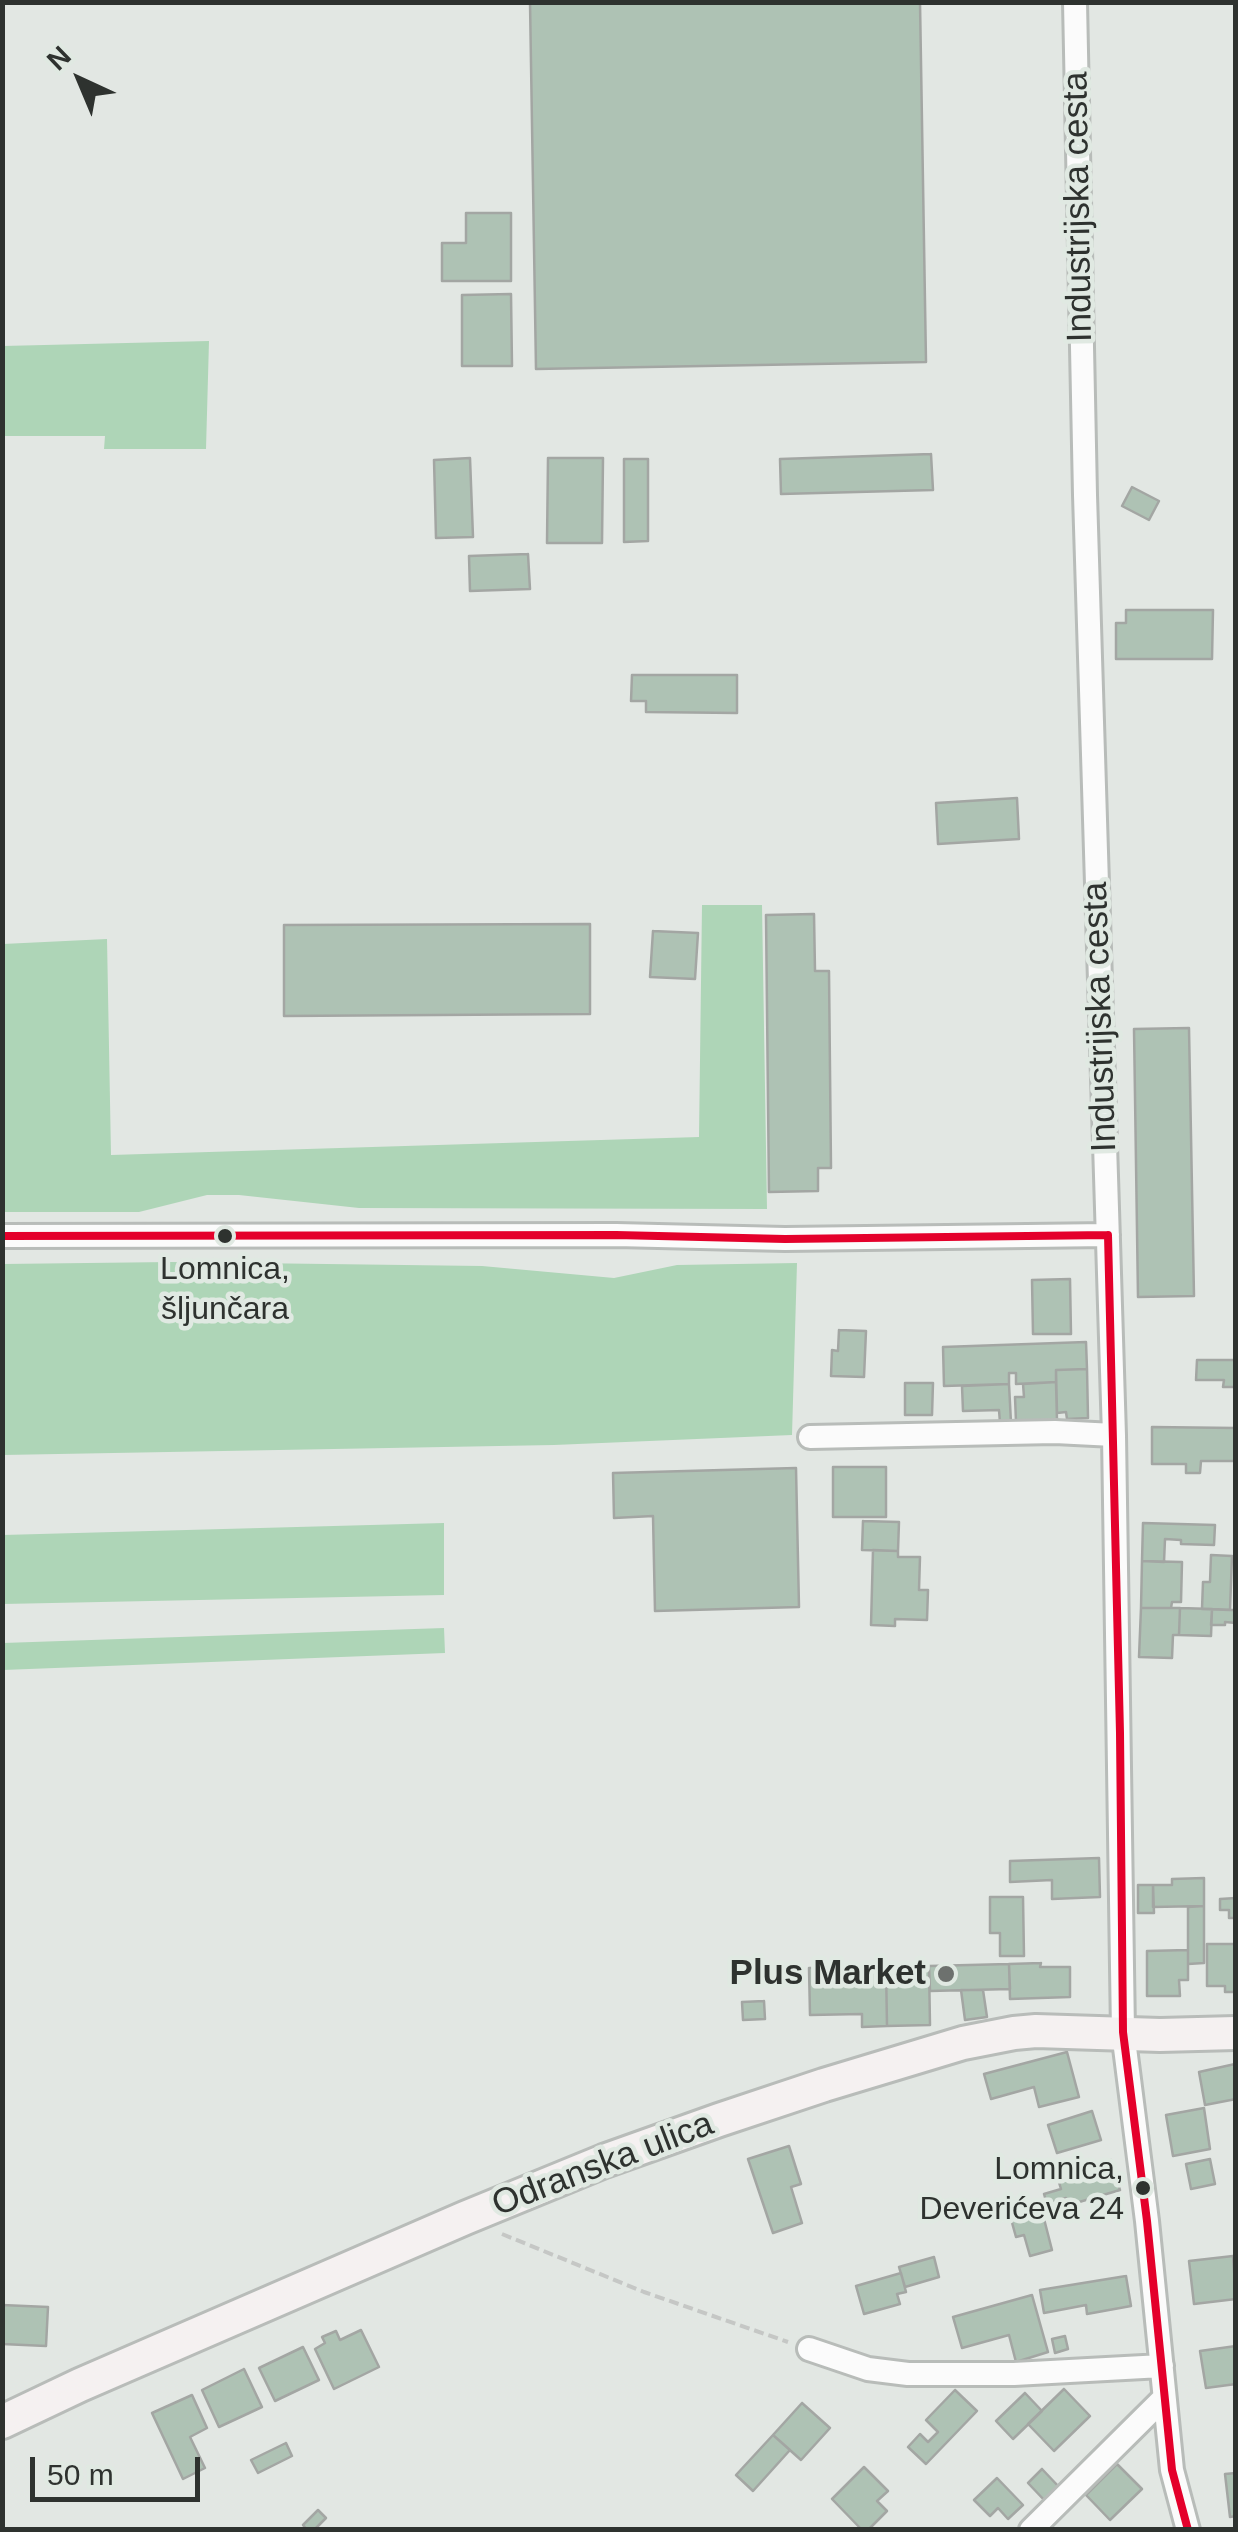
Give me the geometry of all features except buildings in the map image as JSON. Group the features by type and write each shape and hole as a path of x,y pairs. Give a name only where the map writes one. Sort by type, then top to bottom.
{"main road":[{"name":"Odranska ulica","path":"2,2422 465,2218 718,2120 964,2043 1014,2033 1236,2033"}],"street":[{"name":"Industrijska cesta","path":"1075,2 1114,1435 1123,2032 1172,2470 1188,2530"},
{"path":"2,1236 1108,1235"},
{"path":"810,1437 1056,1432 1114,1435"},
{"path":"809,2348 868,2368 908,2374 1014,2374 1162,2366"},
{"path":"1031,2530 1164,2398"}],"path":[{"path":"465,2218 644,2292 809,2348"}],"green space":[{"path":"209,341 206,449 104,449 105,436 3,436 3,346"},
{"path":"702,905 762,905 767,1209 359,1208 207,1195 139,1212 3,1212 3,944 107,939 111,1155 699,1137"},
{"path":"797,1263 792,1435 554,1445 3,1455 3,1264 482,1266 614,1278 677,1265"},
{"path":"444,1523 444,1595 3,1604 3,1535"},
{"path":"444,1628 445,1653 3,1670 3,1643"}],"transit line":[{"path":"2,1236 616,1235 785,1239 1108,1235"},
{"path":"1108,1235 1123,2032 1172,2470 1188,2530"}],"place":[{"name":"Lomnica, šljunčara","path":"225,1236"},
{"name":"Plus Market","path":"946,1974"},
{"name":"Lomnica, Deverićeva 24","path":"1143,2188"}]}
